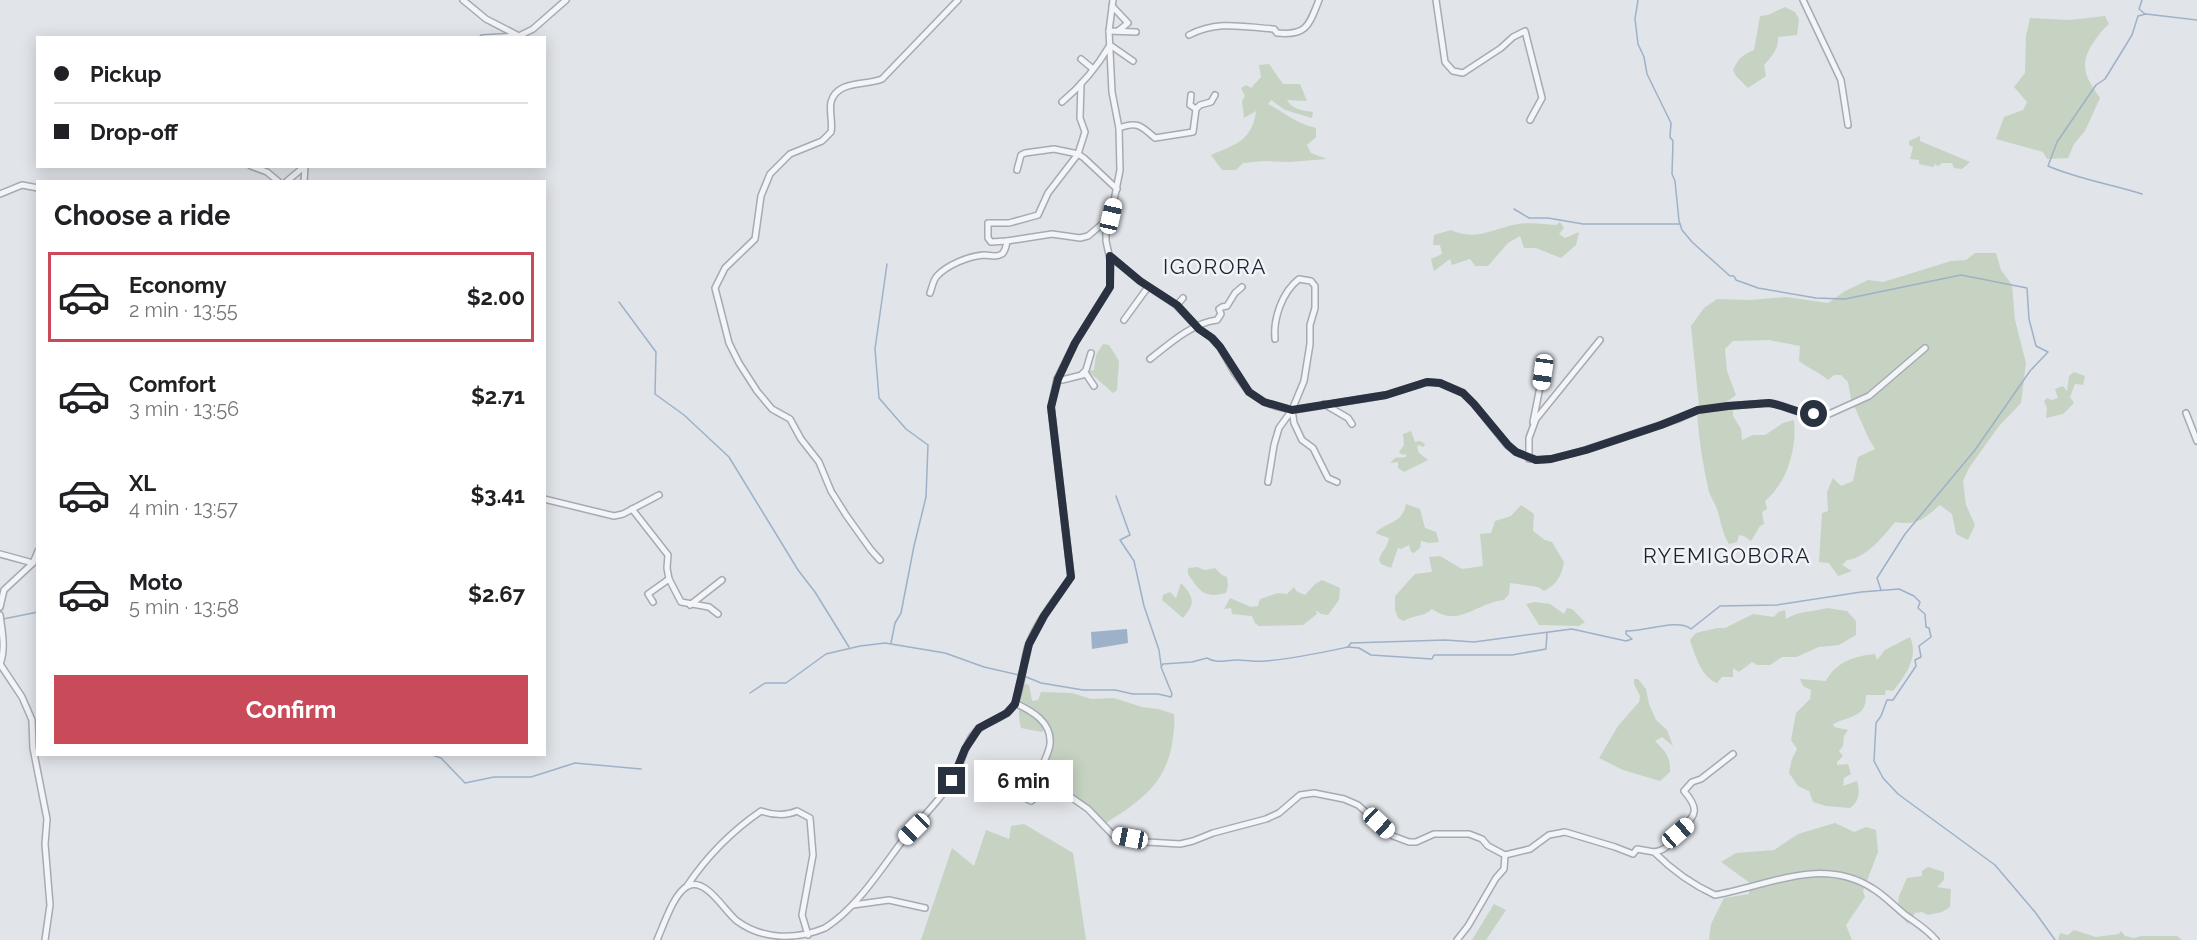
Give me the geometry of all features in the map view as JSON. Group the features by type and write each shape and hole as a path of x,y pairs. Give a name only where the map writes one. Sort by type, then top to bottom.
{"street":[{"path":"463,0 486,20 519,36 533,29 566,0"},
{"path":"880,560 846,515 831,491 819,462 801,438 790,418 772,410 739,363 729,343 715,288 725,268 755,239 761,196 770,174 790,154 822,141 831,132 831,103 835,93 846,86 872,83 882,79 958,0"},
{"path":"1189,35 1206,27 1228,25 1274,29 1277,33 1291,34 1304,30 1319,0"},
{"path":"1436,0 1445,62 1453,71 1463,73 1525,31 1542,98 1530,120"},
{"path":"1803,0 1841,80 1848,125"},
{"path":"687,886 696,884 708,890 735,920 750,930 778,939 794,940 823,929 843,916 904,838 946,790 956,774 961,757 972,735 979,728 1007,713 1015,704 1029,644 1044,616 1071,577 1051,407 1058,379 1075,343 1110,287 1110,256 1106,229 1111,216 1120,170 1119,128 1112,92 1109,31 1113,3"},
{"path":"1113,3 1128,23 1119,32"},
{"path":"1109,31 1136,32"},
{"path":"1110,45 1133,61"},
{"path":"1062,102 1081,84 1110,45"},
{"path":"1081,59 1093,69"},
{"path":"1081,84 1080,118 1085,132 1078,154 1048,192 1038,215 1009,223 988,223 988,238 991,242 1052,234 1080,238 1088,236 1111,216"},
{"path":"1191,95 1190,105 1196,109"},
{"path":"1119,128 1128,124 1140,125 1155,138 1193,132 1196,109 1200,105 1212,102 1215,95"},
{"path":"1017,170 1021,155 1054,149 1078,154 1117,189"},
{"path":"256,168 267,172 277,180"},
{"path":"288,180 303,168"},
{"path":"0,194 22,185 36,188"},
{"path":"930,293 936,276 954,264 984,255 995,257 1001,255 1006,249 1007,241"},
{"path":"1110,256 1149,287 1177,305 1197,327 1217,343 1249,392 1264,402 1292,410 1386,395 1427,382 1440,383 1463,393 1508,445 1529,459 1551,459 1586,450 1708,408 1769,403 1778,404 1801,414 1822,416 1869,396 1925,348"},
{"path":"1268,482 1279,428 1292,410 1304,381 1310,344 1310,325 1315,308 1315,286 1311,281 1299,279 1287,292 1274,329 1275,339"},
{"path":"1124,320 1149,287"},
{"path":"1150,359 1176,338 1209,321 1216,320 1221,314 1219,309 1227,306 1242,287"},
{"path":"1177,305 1183,298"},
{"path":"1533,424 1600,340"},
{"path":"1058,379 1082,374 1091,353"},
{"path":"1529,459 1529,438 1543,372 1540,361"},
{"path":"1082,374 1086,374 1094,386"},
{"path":"1324,404 1348,418 1352,424"},
{"path":"1292,410 1294,423 1302,440 1313,448 1328,478 1337,482"},
{"path":"2186,413 2197,441"},
{"path":"546,499 614,516 659,495"},
{"path":"632,509 668,555 669,579 681,602 709,607 718,614"},
{"path":"0,554 33,563"},
{"path":"0,607 4,590 33,563 36,556"},
{"path":"653,602 648,594 669,579"},
{"path":"690,605 722,580"},
{"path":"0,615 3,644 0,664 22,698 32,720 33,748 47,819 45,844 50,905 45,940"},
{"path":"997,791 1008,790 1031,801 1035,798 1050,744 1048,731 1043,722 1033,711 1015,704"},
{"path":"1041,772 1088,809 1113,835 1147,842 1172,844 1193,841 1213,833 1266,819 1279,813 1300,795 1314,793 1344,799 1358,805 1393,836 1408,842 1416,842 1434,834 1469,834 1482,839 1488,846 1505,855 1530,849 1549,835 1565,832 1633,854 1637,849 1654,852 1669,847 1678,833 1690,823 1693,816 1694,803 1684,791 1692,782 1701,779 1733,754"},
{"path":"657,940 676,899 720,844 761,811 791,814 797,811 810,818 813,855 802,915 808,935"},
{"path":"1654,852 1679,875 1715,895 1801,875 1830,872 1840,874 1870,886 1926,928 1936,940"},
{"path":"1457,940 1504,869 1505,855"},
{"path":"852,905 889,900 925,908"}],"green space":[{"path":"1785,7 1795,12 1799,19 1797,35 1778,37 1774,52 1764,65 1766,76 1748,88 1733,70 1741,58 1754,50 1760,16"},
{"path":"2105,16 2109,24 2091,46 2085,67 2088,79 2100,98 2085,131 2074,144 2068,158 2047,159 2043,152 1996,139 2004,117 2023,110 2027,102 2014,87 2025,73 2026,36 2030,18 2069,20"},
{"path":"1269,64 1283,84 1300,84 1307,101 1287,100 1295,107 1313,112 1312,118 1285,110 1271,100 1268,104 1297,121 1316,128 1316,137 1307,145 1311,153 1327,159 1243,163 1236,170 1222,170 1211,155 1241,140 1251,129 1256,111 1244,118 1242,101 1245,96 1241,88 1246,85 1251,88 1261,77 1259,65"},
{"path":"1920,136 1920,141 1970,162 1962,169 1954,168 1952,163 1942,163 1938,166 1935,164 1933,167 1919,164 1919,160 1910,159 1913,147 1909,145 1909,141"},
{"path":"1560,222 1564,228 1559,234 1565,238 1579,232 1576,245 1561,258 1536,248 1524,248 1520,236 1508,243 1488,266 1475,266 1470,259 1452,265 1450,259 1434,271 1431,259 1442,254 1440,245 1433,245 1434,235 1451,230 1469,235 1518,224 1556,225"},
{"path":"1975,253 1996,253 2001,270 2012,285 2015,320 2026,363 2021,403 1999,426 1969,468 1963,481 1966,505 1975,525 1968,540 1956,534 1952,514 1940,505 1915,522 1895,522 1867,551 1847,560 1842,565 1852,571 1838,576 1829,563 1819,562 1822,513 1828,511 1827,492 1833,478 1841,486 1853,481 1858,457 1875,449 1851,399 1848,382 1841,375 1834,375 1828,380 1799,361 1800,346 1769,340 1733,341 1725,349 1727,371 1736,395 1725,403 1699,406 1691,326 1704,308 1717,299 1749,300 1786,297 1828,303 1845,291 1868,280 1883,282 1951,261 1966,260"},
{"path":"1103,344 1109,345 1119,361 1117,390 1113,393 1088,371 1094,370 1096,355"},
{"path":"2074,372 2085,376 2083,385 2075,384 2070,397 2074,403 2063,414 2046,418 2047,408 2044,401 2047,398 2052,400 2058,398 2055,389 2063,386 2067,391 2069,376"},
{"path":"1713,410 1733,410 1733,416 1741,429 1742,440 1753,435 1765,435 1783,423 1794,420 1794,442 1789,465 1773,494 1765,501 1767,509 1762,512 1764,524 1760,526 1751,541 1739,535 1737,542 1729,544 1709,492 1697,414"},
{"path":"1411,431 1415,442 1420,441 1425,444 1424,447 1419,445 1417,447 1419,453 1428,460 1404,472 1398,468 1398,462 1390,463 1395,458 1406,457 1406,454 1399,452 1404,445 1403,434"},
{"path":"1406,504 1420,509 1425,528 1436,532 1439,542 1421,541 1420,548 1414,553 1411,552 1409,545 1398,548 1391,568 1381,564 1379,560 1389,538 1375,533 1398,519"},
{"path":"1521,505 1534,514 1533,531 1552,542 1564,562 1560,576 1552,586 1544,591 1538,587 1510,583 1509,594 1504,600 1484,605 1468,613 1451,616 1432,609 1425,614 1404,621 1398,618 1395,610 1395,596 1415,574 1432,572 1429,557 1440,556 1462,569 1483,566 1480,534 1491,533 1495,521 1511,516"},
{"path":"1197,567 1205,570 1215,568 1227,577 1226,593 1212,595 1199,589 1188,574 1188,568"},
{"path":"1322,580 1340,588 1339,600 1328,615 1316,610 1317,614 1303,625 1259,626 1252,616 1232,614 1231,608 1224,609 1230,598 1251,607 1258,606 1260,599 1278,593 1287,594 1294,587 1296,591 1305,595"},
{"path":"1181,583 1189,592 1192,600 1183,618 1162,600 1163,595 1170,592 1176,598"},
{"path":"1535,602 1550,604 1564,614 1567,608 1572,609 1585,622 1579,626 1539,625 1526,604"},
{"path":"1827,608 1847,611 1856,621 1856,635 1839,645 1819,647 1796,657 1782,657 1770,665 1757,665 1752,662 1739,672 1733,668 1733,677 1722,677 1717,683 1703,671 1690,640 1696,633 1725,628 1753,614 1774,617 1778,612 1785,610 1786,619 1801,613"},
{"path":"1910,637 1913,652 1910,666 1893,691 1886,690 1885,695 1866,695 1860,712 1833,724 1834,727 1848,730 1839,751 1843,756 1837,765 1848,764 1851,774 1844,778 1843,786 1857,781 1859,792 1856,802 1850,808 1826,806 1813,802 1809,791 1798,786 1789,773 1797,749 1791,740 1796,713 1810,699 1811,690 1803,686 1800,679 1826,681 1835,669 1846,661 1875,654 1877,660 1885,650"},
{"path":"1634,679 1638,679 1646,689 1656,720 1667,730 1673,746 1662,737 1655,741 1667,755 1670,767 1670,772 1660,781 1623,770 1599,758 1618,726 1639,702 1640,696"},
{"path":"1025,684 1029,685 1032,701 1038,700 1041,692 1072,693 1091,699 1114,698 1174,714 1170,753 1159,778 1142,798 1106,823 1048,774 1051,743 1048,725 1042,732 1021,728 1019,705"},
{"path":"1835,823 1854,832 1866,827 1876,830 1878,852 1863,891 1865,897 1846,925 1852,940 1709,940 1711,924 1724,898 1749,894 1750,883 1721,862 1736,853 1774,850 1798,834"},
{"path":"1024,824 1073,853 1086,940 921,940 952,848 974,866 986,830 1009,839 1011,826"},
{"path":"1928,867 1944,872 1944,880 1937,887 1951,889 1950,907 1942,912 1928,915 1922,912 1915,913 1908,924 1897,912 1899,896 1907,878 1922,876 1922,871"},
{"path":"1494,904 1506,910 1486,940 1472,940"},
{"path":"2074,930 2096,937 2119,934 2121,931 2125,936 2134,938 2177,936 2182,940 2058,940 2060,933 2068,935"}],"water":[{"path":"1127,629 1128,643 1092,649 1091,632"}],"waterway":[{"path":"1638,0 1635,19 1638,44 1644,57 1647,74 1671,123 1672,174 1675,181 1679,221 1682,230 1692,242 1730,276 1758,288 1816,298 1845,299 1961,275 2027,288 2029,319 2036,346 2048,352 2030,371 1975,450 1905,534 1877,578 1881,590"},
{"path":"2142,0 2139,9 2145,14"},
{"path":"2142,194 2048,166 2057,142 2096,85 2105,79 2132,35 2138,16 2146,14 2197,20"},
{"path":"1514,209 1529,218 1548,218 1583,224 1680,224"},
{"path":"887,264 875,349 879,398 906,429 928,445 926,497 901,613 895,623 891,643"},
{"path":"619,302 656,352 655,394 684,415 729,457 798,570 815,592 849,647"},
{"path":"1116,496 1130,535 1120,540 1134,561 1144,606 1159,650 1161,665"},
{"path":"1024,676 1041,683 1083,690 1115,690 1171,697 1172,694 1161,667 1163,664 1192,662 1207,658 1218,661 1265,661 1348,647 1351,643 1445,640 1474,642 1572,629 1626,641 1632,639 1626,631 1669,625 1685,626 1691,629 1720,606 1777,605 1861,592 1899,589 1914,596 1920,602 1918,608 1925,614 1926,627 1929,628 1931,637 1919,646 1921,657 1915,660 1916,666 1893,700 1887,700 1876,723 1874,761 1883,778 1898,794 1995,865 2035,912 2055,940"},
{"path":"3,619 36,612"},
{"path":"1348,647 1359,648 1371,655 1432,659 1434,655 1512,655 1546,649 1547,633"},
{"path":"750,693 765,683 786,683 826,654 885,643 945,653 984,667 1019,675"},
{"path":"435,756 441,758 465,783 494,777 531,777 575,763 641,769"}],"district":[{"name":"IGORORA","path":"1215,266"},
{"name":"RYEMIGOBORA","path":"1727,555"}],"route":[{"path":"952,781 972,735 979,728 1007,713 1015,704 1029,644 1044,616 1071,577 1054,450 1051,407 1058,379 1075,343 1110,287 1112,273 1110,256 1140,281 1177,305 1199,329 1212,338 1249,392 1264,402 1292,410 1386,395 1427,382 1440,383 1463,393 1508,445 1529,459 1536,460 1551,459 1586,450 1708,408 1769,403 1778,404 1801,414 1814,414"}]}
